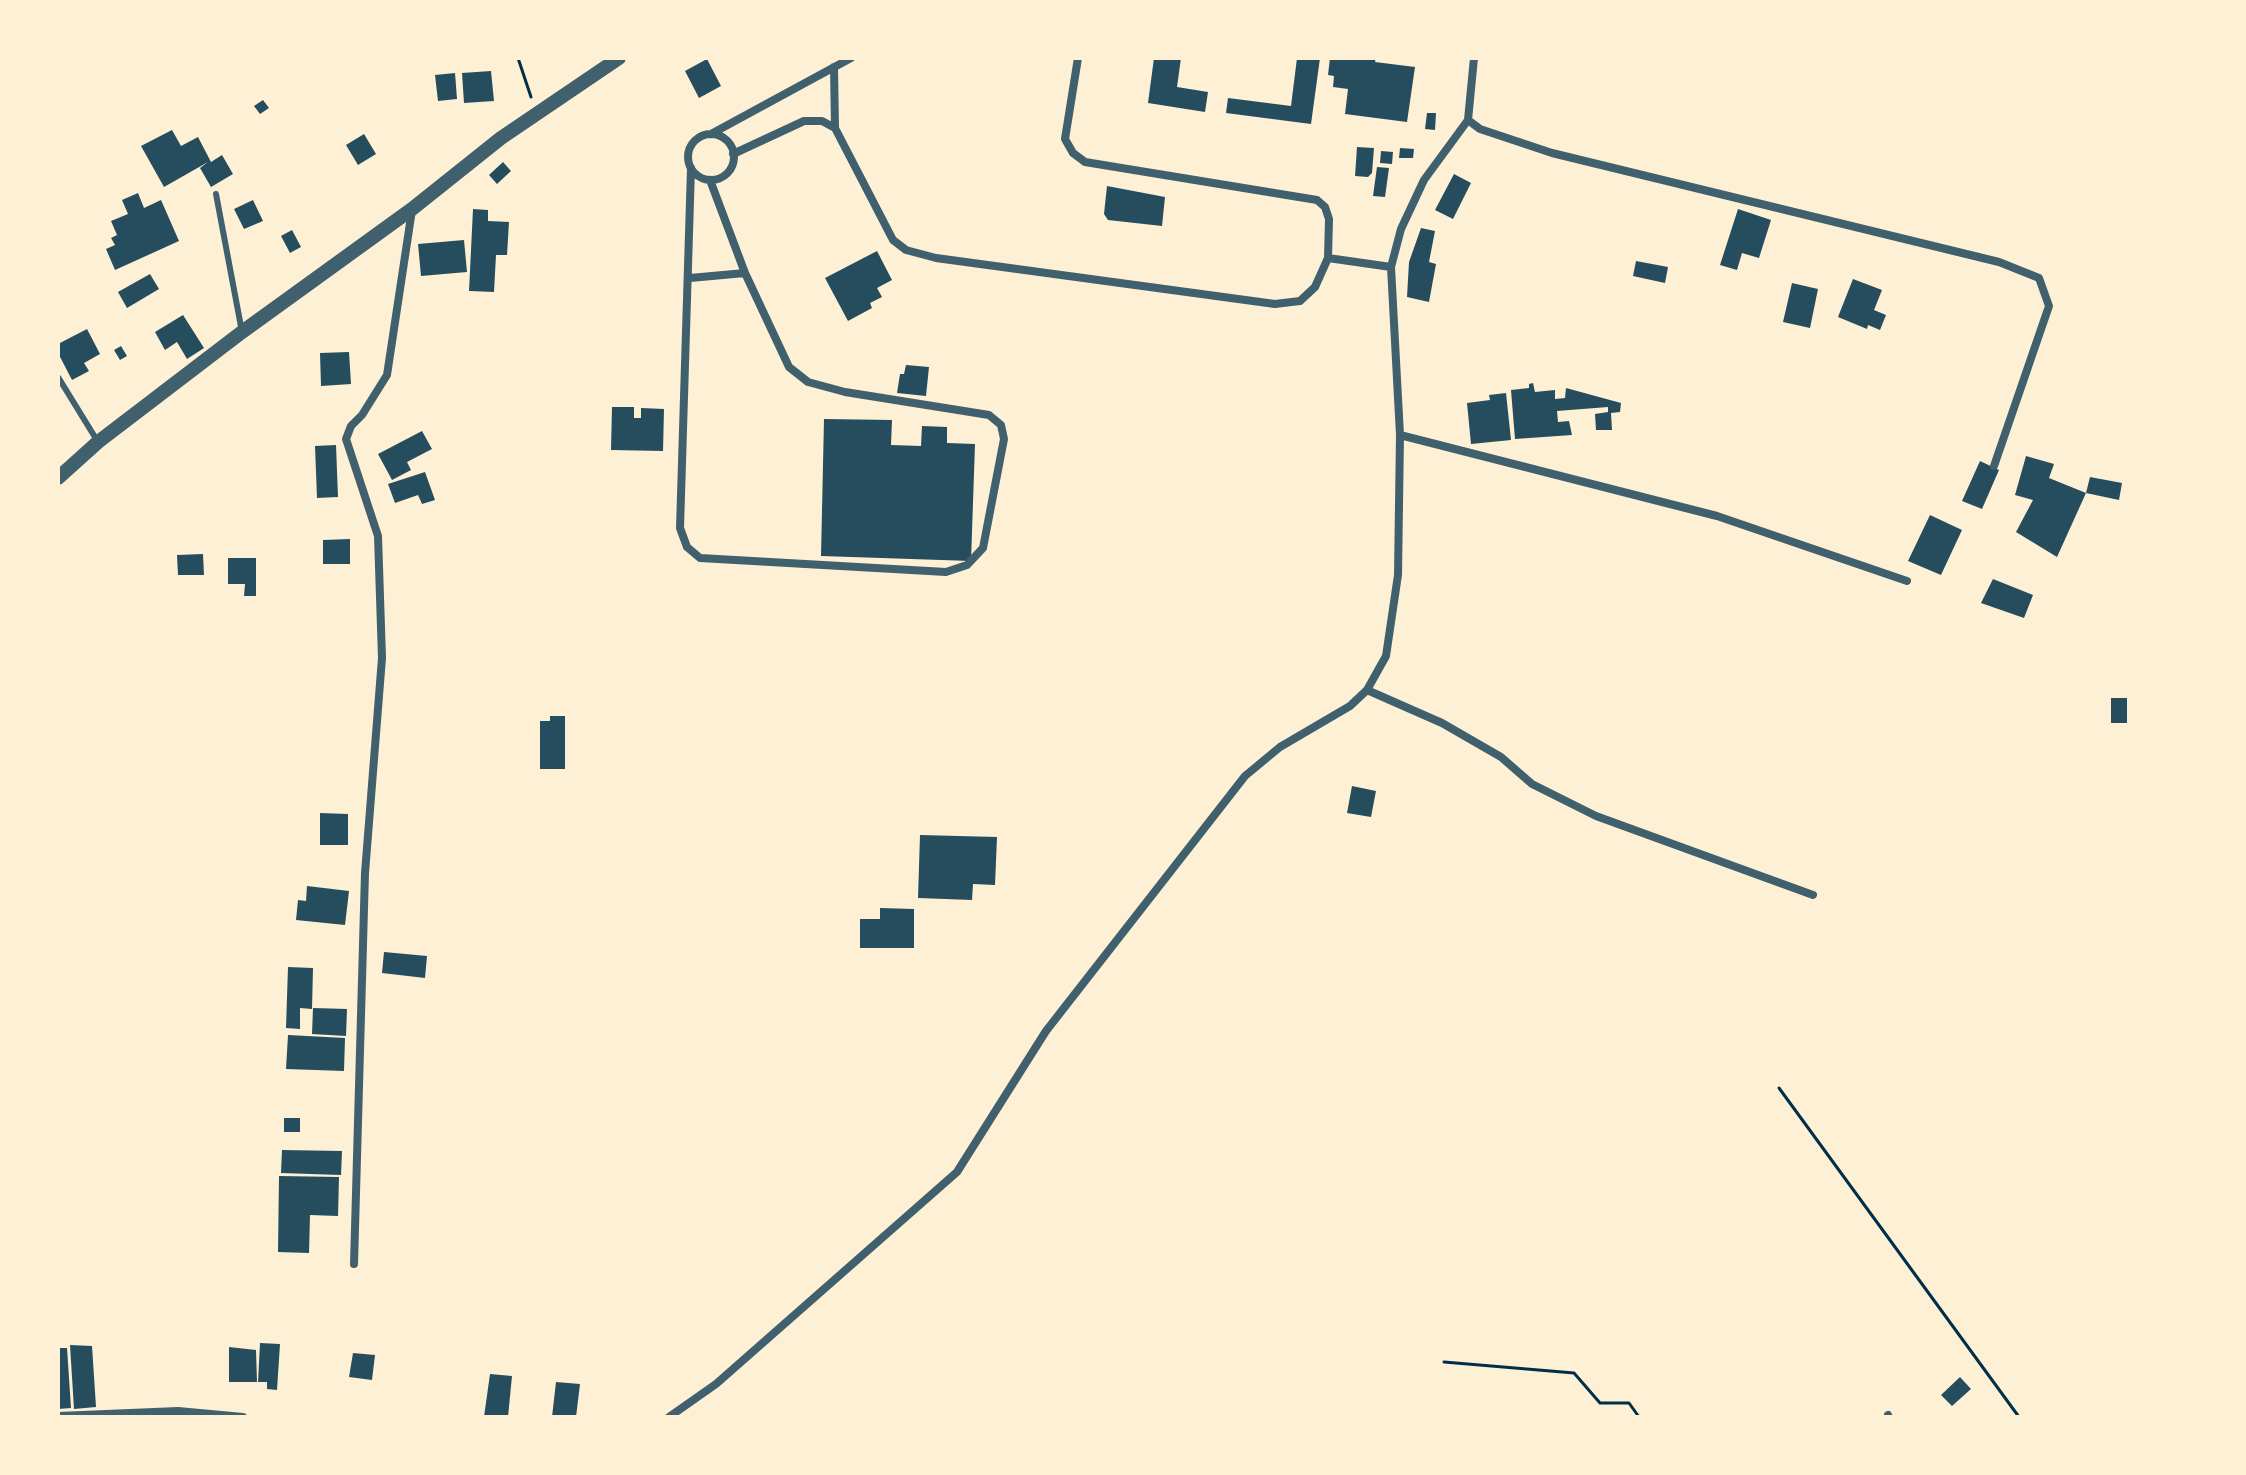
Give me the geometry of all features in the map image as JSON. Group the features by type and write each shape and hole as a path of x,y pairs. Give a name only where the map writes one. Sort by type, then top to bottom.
{"street":[{"path":"58,478 98,442 242,332 412,209 538,112 619,58"},
{"path":"691,168 710,180 745,273 789,367 808,382 845,392 989,415 1001,425 1004,439 983,548 967,565 946,572 700,558 687,547 680,528 690,278 691,145 851,58"},
{"path":"834,67 835,128 893,240 906,250 936,258 1275,304 1300,301 1315,287 1328,258 1329,219 1325,207 1317,200 1085,162 1073,153 1065,139 1078,58"},
{"path":"669,1417 716,1384 957,1172 1046,1031 1245,776 1280,747 1350,706 1367,690 1386,656 1398,575 1400,435 1391,267 1401,229 1424,180 1468,120 1474,58"},
{"path":"1468,120 1480,129 1552,153 1999,262 2039,278 2049,306 1994,466"},
{"path":"733,154 804,121 822,121 835,128"},
{"path":"710,180 725,175 733,162 733,154 726,140 711,134"},
{"path":"354,1264 365,873 382,658 378,536 346,439 351,426 387,375 412,209"},
{"path":"1328,258 1391,267"},
{"path":"690,278 745,273"},
{"path":"1400,435 1717,516 1907,581"},
{"path":"1367,690 1442,723 1501,757 1532,784 1596,816 1813,895"},
{"path":"680,1408 685,1417"},
{"path":"58,1416 178,1411 243,1417"}],"lane":[{"path":"216,194 242,332"},
{"path":"58,377 98,442"}],"path":[{"path":"518,58 538,112"},
{"path":"1779,1088 2019,1417"},
{"path":"1444,1362 1574,1373 1600,1403 1629,1403 1639,1417"}],"building":[{"path":"1154,58 1181,58 1177,87 1208,92 1205,112 1148,103"},
{"path":"1297,58 1320,58 1311,124 1226,113 1228,98 1291,106"},
{"path":"1330,58 1376,58 1375,62 1415,67 1407,122 1345,114 1348,89 1333,87 1334,76 1328,75"},
{"path":"707,59 721,86 699,98 685,71"},
{"path":"491,71 494,101 464,103 462,73"},
{"path":"455,73 457,99 438,101 435,75"},
{"path":"263,100 269,108 260,114 254,106"},
{"path":"1427,113 1436,113 1435,130 1425,129"},
{"path":"172,130 181,146 198,137 211,162 222,155 233,174 211,187 200,168 208,162 164,187 141,146"},
{"path":"364,134 376,154 358,165 346,145"},
{"path":"1357,147 1374,148 1372,173 1368,177 1355,176"},
{"path":"1400,148 1414,149 1413,158 1399,158"},
{"path":"1381,151 1393,152 1392,164 1380,163"},
{"path":"503,162 511,171 497,184 489,175"},
{"path":"1377,167 1389,168 1385,197 1373,196"},
{"path":"1454,174 1471,183 1453,219 1435,210"},
{"path":"1107,186 1165,197 1162,226 1108,220 1104,214"},
{"path":"138,193 144,208 161,200 179,241 115,270 106,249 115,245 111,238 117,235 111,221 128,214 122,200"},
{"path":"253,200 263,221 244,229 234,209"},
{"path":"473,209 488,210 488,221 509,222 507,255 496,255 494,292 469,291"},
{"path":"1738,209 1771,220 1759,258 1742,253 1737,270 1720,265"},
{"path":"1421,228 1435,231 1429,262 1436,264 1429,302 1407,297 1409,262"},
{"path":"292,230 301,247 290,253 281,236"},
{"path":"464,240 467,272 421,276 418,244"},
{"path":"877,251 892,280 877,288 882,297 870,303 872,308 848,321 825,278"},
{"path":"1636,261 1668,267 1665,283 1633,276"},
{"path":"150,274 159,289 127,308 118,292"},
{"path":"1853,279 1882,290 1874,310 1886,315 1880,330 1868,325 1867,329 1838,317"},
{"path":"1792,283 1818,289 1810,328 1783,322"},
{"path":"183,315 204,348 187,359 177,342 165,350 155,332"},
{"path":"87,329 100,354 84,363 89,371 72,380 58,353 58,344"},
{"path":"121,346 127,356 120,360 114,350"},
{"path":"349,352 351,384 321,386 320,353"},
{"path":"906,365 929,367 926,396 897,393 900,374 904,374"},
{"path":"1533,383 1535,392 1555,390 1555,399 1565,398 1566,388 1621,403 1620,412 1611,413 1612,430 1596,430 1595,414 1608,412 1608,407 1557,411 1558,422 1569,421 1572,435 1515,439 1511,390 1529,388 1529,384"},
{"path":"1506,393 1511,440 1471,444 1467,403 1490,400 1489,395"},
{"path":"612,407 634,407 634,418 641,418 641,408 664,409 663,451 611,450"},
{"path":"824,419 892,420 891,445 921,446 922,426 947,427 947,443 975,444 971,561 821,556"},
{"path":"422,431 432,449 407,462 411,470 392,480 378,454"},
{"path":"336,445 338,497 317,498 315,446"},
{"path":"2026,456 2054,464 2049,478 2086,493 2057,557 2016,532 2033,500 2015,495"},
{"path":"1980,461 1999,470 1982,509 1962,501"},
{"path":"425,472 435,500 422,504 418,495 395,503 388,484"},
{"path":"2090,477 2122,483 2119,500 2086,493"},
{"path":"1930,515 1962,530 1941,575 1908,561"},
{"path":"350,539 350,564 323,564 323,540"},
{"path":"203,554 204,575 178,575 177,555"},
{"path":"228,558 256,558 256,596 244,596 245,584 228,584"},
{"path":"1993,579 2033,595 2024,618 1981,603"},
{"path":"2111,698 2127,698 2127,723 2111,723"},
{"path":"550,716 565,716 565,769 540,769 540,721 550,721"},
{"path":"1352,786 1376,791 1371,817 1347,813"},
{"path":"320,813 348,814 348,845 320,845"},
{"path":"920,835 997,837 995,885 973,884 972,900 918,898"},
{"path":"307,886 349,891 345,925 296,920 298,900 306,901"},
{"path":"880,908 914,909 914,948 860,948 860,919 880,919"},
{"path":"384,952 427,956 425,978 382,973"},
{"path":"288,967 313,968 312,1009 300,1008 300,1029 286,1028"},
{"path":"313,1008 347,1009 346,1036 312,1034"},
{"path":"288,1035 345,1038 344,1071 286,1069"},
{"path":"284,1118 300,1118 300,1132 284,1132"},
{"path":"282,1150 342,1151 341,1175 281,1173"},
{"path":"279,1176 339,1177 338,1216 310,1215 309,1253 278,1252"},
{"path":"260,1343 280,1344 277,1390 267,1389 267,1382 258,1382"},
{"path":"70,1345 92,1346 96,1407 74,1409"},
{"path":"229,1347 256,1350 257,1382 229,1382"},
{"path":"58,1348 67,1348 71,1408 58,1409"},
{"path":"353,1353 375,1355 372,1380 349,1377"},
{"path":"490,1374 512,1376 508,1417 484,1417"},
{"path":"1960,1377 1971,1389 1952,1406 1941,1395"},
{"path":"556,1382 580,1384 576,1417 552,1417"}]}
